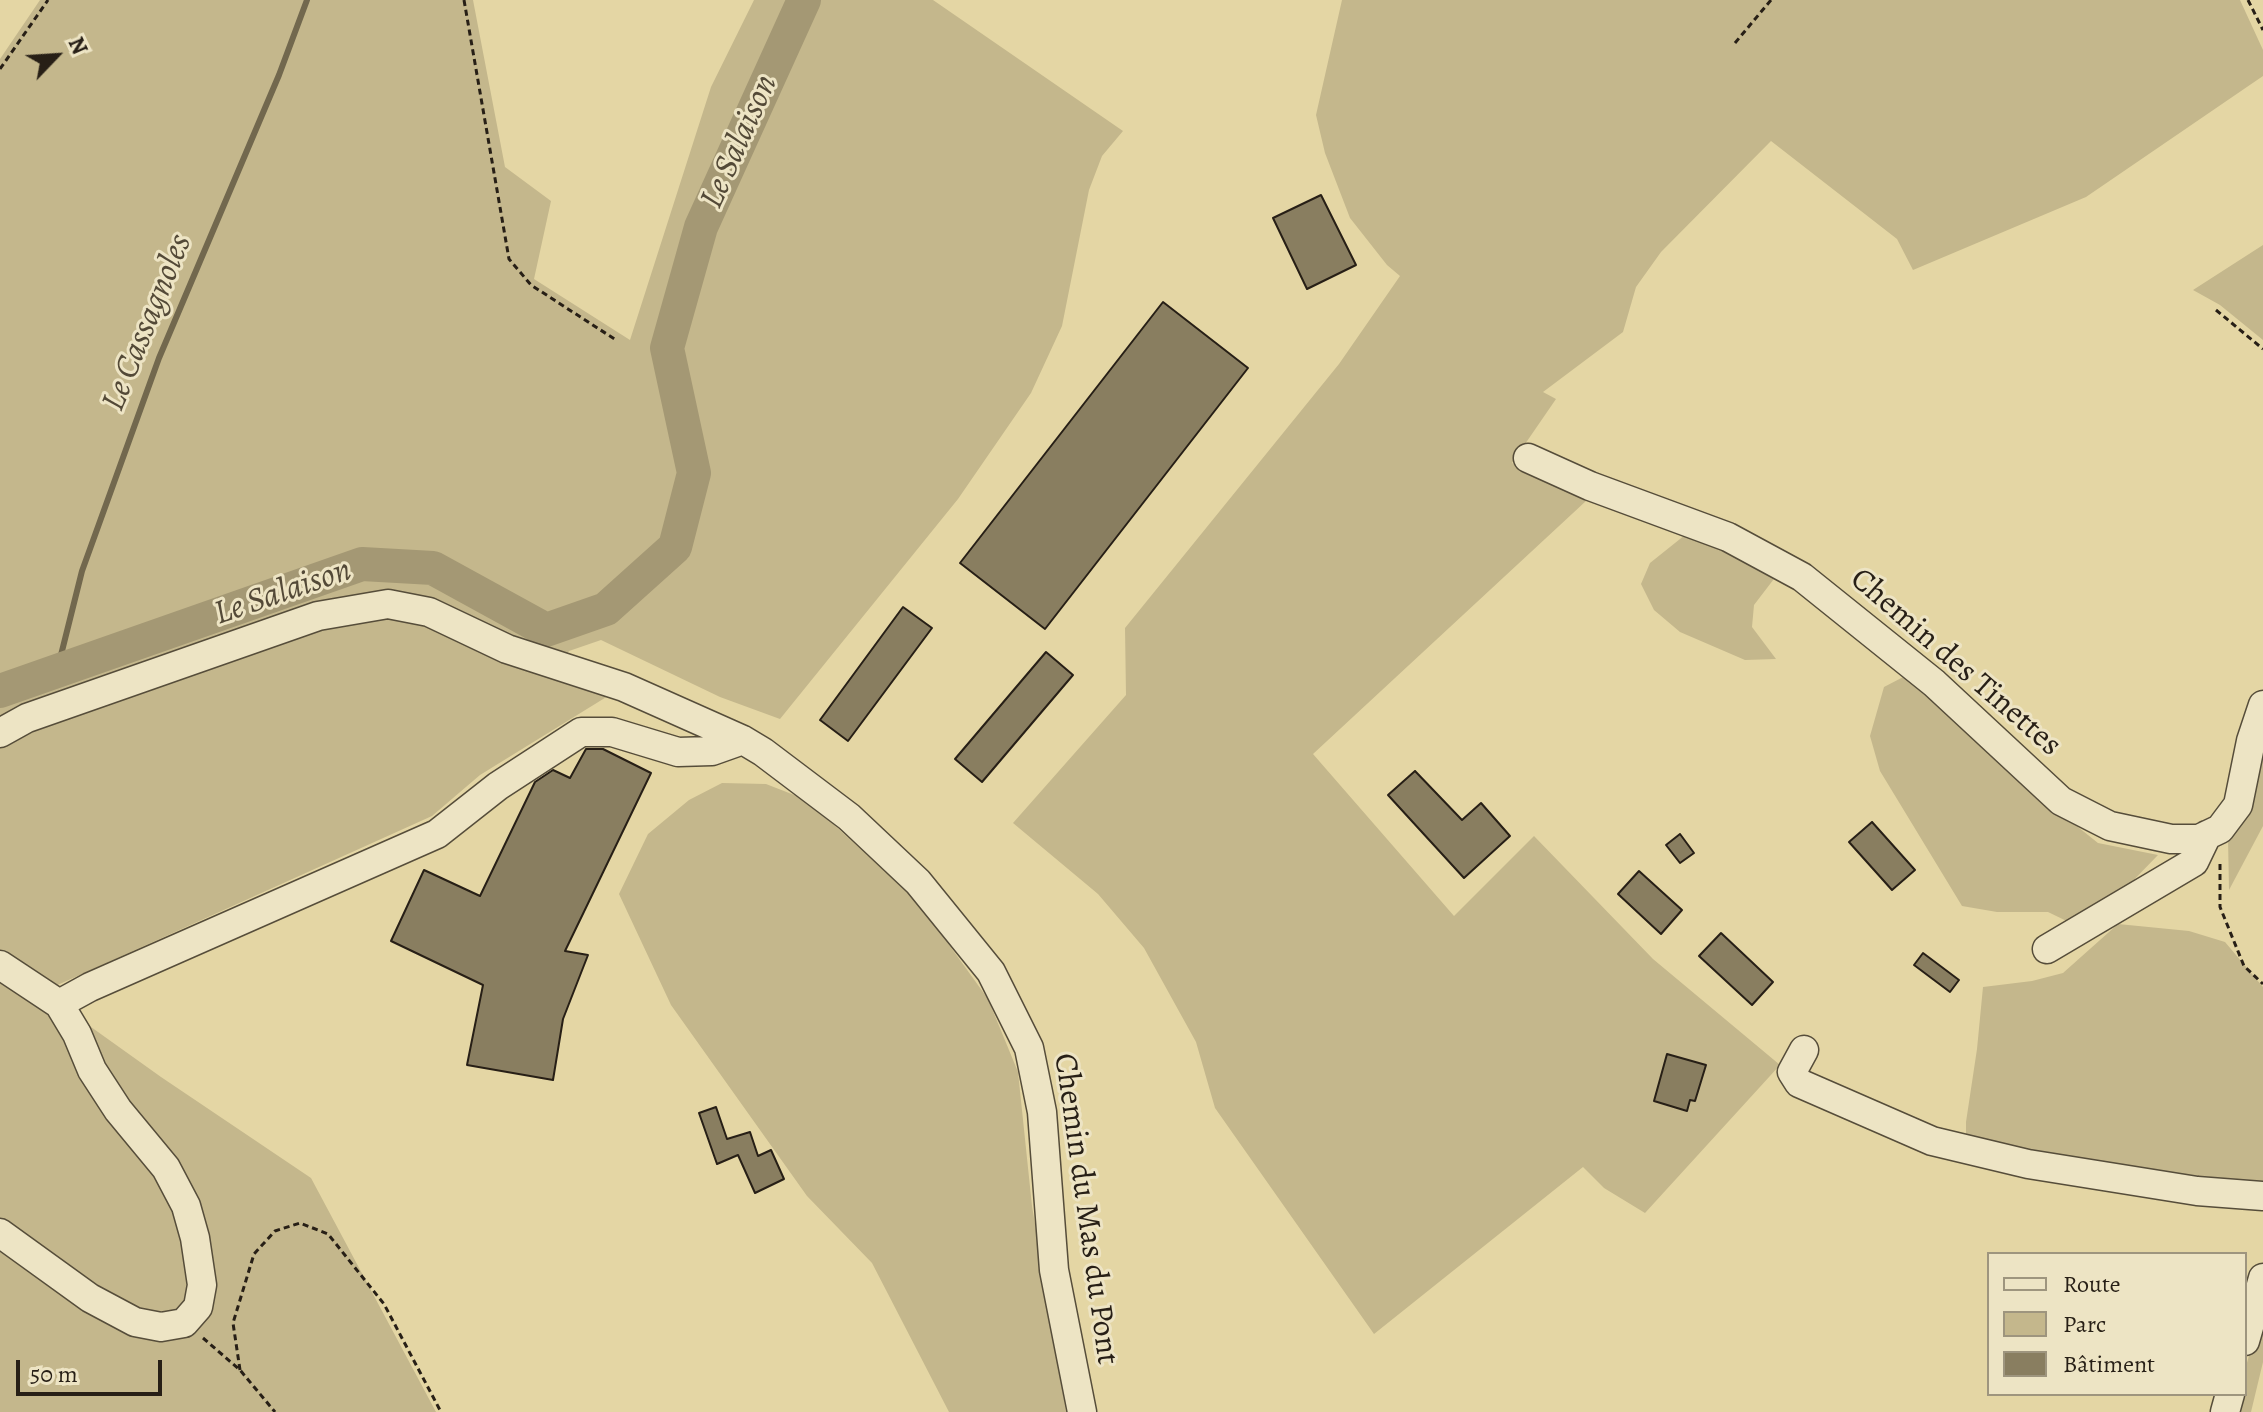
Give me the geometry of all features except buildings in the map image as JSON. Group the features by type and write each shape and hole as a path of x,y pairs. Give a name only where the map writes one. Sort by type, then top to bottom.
{"street":[{"name":"Chemin des Tinettes","path":"1528,458 1590,486 1728,537 1802,577 1934,683 2061,801 2110,826 2171,839 2199,839 2214,832"},
{"name":"Chemin du Mas du Pont","path":"0,733 41,713 318,616 388,604 429,612 507,649 624,687 743,740 849,817 918,882 991,972 1029,1048 1039,1099 1054,1270 1082,1412"},
{"path":"2047,949 2194,862 2214,832 2238,805 2251,741 2263,705"},
{"path":"59,1004 104,981 437,834 498,786 581,732 612,732 678,752 712,751 743,740"},
{"path":"0,965 59,1004 77,1034 92,1070 118,1110 166,1168 186,1206 195,1238 202,1285 198,1307 184,1323 161,1327 135,1322 90,1298 0,1233"},
{"path":"1804,1050 1792,1072 1799,1083 1932,1141 2028,1164 2197,1191 2263,1196"},
{"path":"2247,1334 2263,1278"}],"path":[{"path":"0,69 48,0"},
{"path":"464,0 509,259 531,285 616,340"},
{"path":"1735,43 1771,0"},
{"path":"2248,0 2263,30"},
{"path":"2216,310 2263,349"},
{"path":"2214,832 2220,907 2244,966 2263,984"},
{"path":"240,1370 233,1323 254,1254 275,1231 300,1223 328,1234 384,1304 441,1412"},
{"path":"184,1323 240,1370 275,1412"}],"green space":[{"path":"40,0 473,0 505,167 551,201 534,279 630,340 711,87 754,0 933,0 1123,131 1102,156 1089,190 1062,326 1031,393 958,499 780,719 720,697 601,640 569,651 554,674 608,696 480,775 432,816 42,992 311,1178 436,1412 0,1412 0,59"},
{"path":"1342,0 2240,0 2263,50 2263,76 2086,197 1913,270 1897,239 1771,141 1661,252 1636,287 1623,332 1543,392 1556,399 1512,463 1586,501 1313,754 1454,916 1534,836 1653,959 1780,1065 1645,1213 1604,1188 1583,1167 1374,1334 1215,1108 1196,1042 1144,948 1098,894 1013,823 1126,695 1125,628 1339,364 1400,276 1387,265 1350,218 1325,153 1316,115"},
{"path":"2263,245 2263,340 2220,305 2193,290"},
{"path":"1685,535 1780,571 1754,605 1752,627 1776,659 1745,660 1680,632 1654,610 1641,584 1650,563"},
{"path":"1909,674 2029,788 2098,843 2158,855 2124,890 2077,926 2048,912 1997,912 1962,906 1880,771 1870,736 1884,687"},
{"path":"2263,732 2263,826 2229,890 2228,838"},
{"path":"722,783 766,784 807,800 919,903 988,999 1018,1072 1032,1206 1066,1412 949,1412 872,1263 807,1196 671,1005 619,894 648,834 689,800"},
{"path":"2118,924 2189,931 2225,942 2263,987 2263,1186 2257,1188 1966,1143 1983,987 2032,981 2063,973"},
{"path":"2263,1305 2263,1362 2251,1412 2233,1412 2237,1396 2247,1396 2247,1363"}],"waterway":[{"name":"Le Cassagnoles","path":"57,671 82,571 159,358 279,75 307,0"},
{"name":"Le Salaison","path":"0,691 362,564 433,568 546,630 606,609 675,547 694,473 667,348 701,227 804,0"}]}
